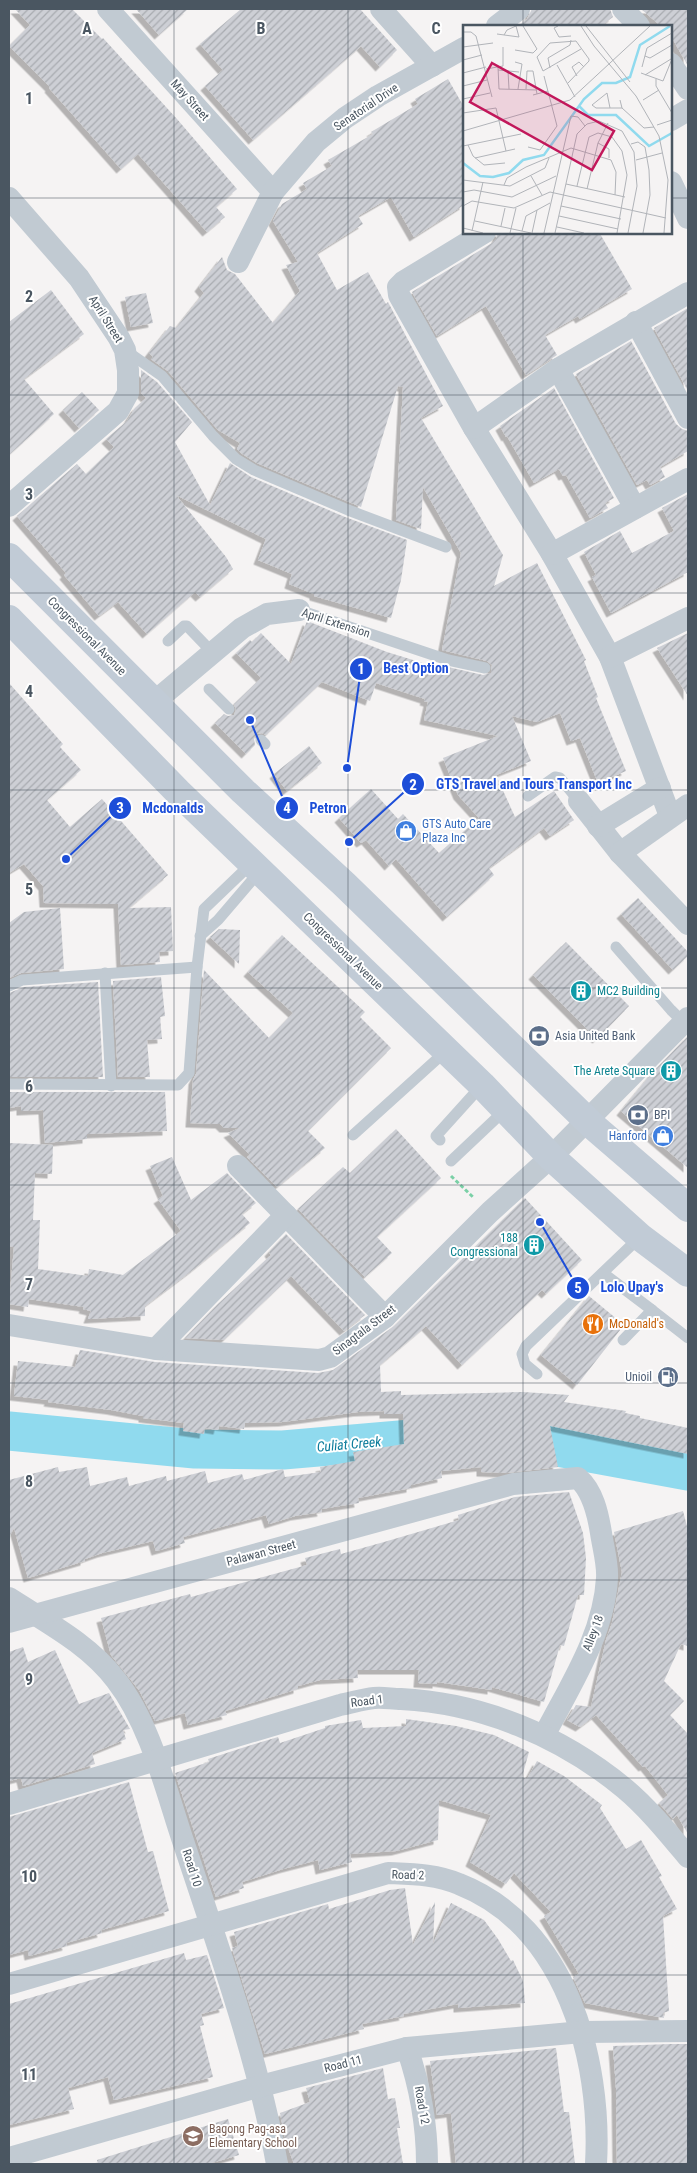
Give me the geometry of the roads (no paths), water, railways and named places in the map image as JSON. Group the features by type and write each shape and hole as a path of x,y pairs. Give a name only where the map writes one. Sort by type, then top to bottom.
{"main road":[{"name":"Congressional Avenue","path":"9,557 243,791 344,884 586,1120 688,1208"},
{"name":"Congressional Avenue","path":"9,619 178,792 482,1085 551,1157 640,1237 688,1273"}],"street":[{"name":"May Street","path":"108,9 273,192"},
{"path":"381,9 432,66"},
{"path":"499,25 519,9"},
{"path":"623,9 638,25"},
{"name":"Senatorial Drive","path":"238,262 273,192 316,142 345,118 378,96 463,49"},
{"path":"672,65 688,89"},
{"path":"672,119 688,110"},
{"path":"672,184 688,218"},
{"name":"April Street","path":"9,198 79,278 102,310 125,350 128,370 128,393 118,411 9,506"},
{"path":"482,234 403,282 398,287 399,295 474,428 552,554 610,657 660,788 679,810 620,853"},
{"path":"474,428 558,369 688,293"},
{"path":"636,322 688,418"},
{"path":"558,369 636,508"},
{"path":"552,554 688,479"},
{"name":"April Extension","path":"153,703 242,628 267,614 299,610"},
{"path":"610,657 688,618"},
{"path":"598,826 660,788"},
{"path":"579,801 620,853 688,924"},
{"path":"586,1120 686,1020"},
{"name":"Sinagtala Street","path":"9,1325 156,1349 319,1360 330,1357 385,1317 490,1212 551,1157 586,1120"},
{"path":"238,1166 385,1317"},
{"path":"156,1349 286,1215"},
{"name":"Palawan Street","path":"9,1622 513,1484 578,1478 584,1483 592,1498 599,1521"},
{"name":"Alley 18","path":"544,1736 594,1636 602,1608 607,1577 599,1521"},
{"name":"Road 10","path":"9,1598 88,1650 103,1664 129,1699 156,1760 211,1926 261,2086 277,2164"},
{"name":"Road 1","path":"9,1804 317,1711 374,1698 418,1700 461,1707 504,1719 544,1736 586,1760 624,1788 659,1821 688,1857"},
{"name":"Road 2","path":"9,1984 388,1873 429,1875 458,1883 484,1896 504,1910 532,1938 554,1967 582,2032 589,2059 594,2096 596,2164"},
{"name":"Road 11","path":"9,2158 261,2086 407,2048 582,2032 688,2031"},
{"name":"Road 12","path":"407,2048 416,2072 423,2110 427,2137 427,2164"}],"lane":[{"path":"125,350 162,376 213,436 236,459 254,470 348,510 446,547"},
{"name":"April Extension","path":"299,610 448,660 486,668"},
{"path":"168,642 184,626 187,626 212,652"},
{"path":"209,689 229,709"},
{"path":"528,796 555,777 560,778 579,801"},
{"path":"9,1084 178,1085 189,1073 197,967 204,909 256,867"},
{"path":"200,936 218,920 256,867"},
{"path":"616,947 671,1010 686,1020"},
{"path":"9,986 22,980 197,967"},
{"path":"105,973 111,1086"},
{"path":"353,1135 446,1051"},
{"path":"440,1140 436,1136 482,1085"},
{"path":"449,1166 505,1110"},
{"path":"537,1374 525,1364 522,1354 526,1346 640,1237"},
{"path":"603,1273 688,1338"},
{"path":"623,1340 652,1310"}],"waterway":[{"name":"Culiat Creek","path":"9,1431 195,1449 283,1450 423,1438 536,1443 688,1471"}],"place":[{"name":"Petron","path":"250,720"},
{"name":"Best Option","path":"347,768"},
{"name":"GTS Auto Care Plaza Inc","path":"406,831"},
{"name":"GTS Travel and Tours Transport Inc","path":"349,842"},
{"name":"Mcdonalds","path":"66,859"},
{"name":"MC2 Building","path":"581,991"},
{"name":"Asia United Bank","path":"539,1036"},
{"name":"The Arete Square","path":"671,1071"},
{"name":"BPI","path":"638,1115"},
{"name":"Hanford","path":"663,1136"},
{"name":"Lolo Upay's","path":"540,1222"},
{"name":"188 Congressional","path":"534,1245"},
{"name":"McDonald's","path":"593,1324"},
{"name":"Unioil","path":"668,1377"},
{"name":"Bagong Pag-asa Elementary School","path":"193,2136"}]}
